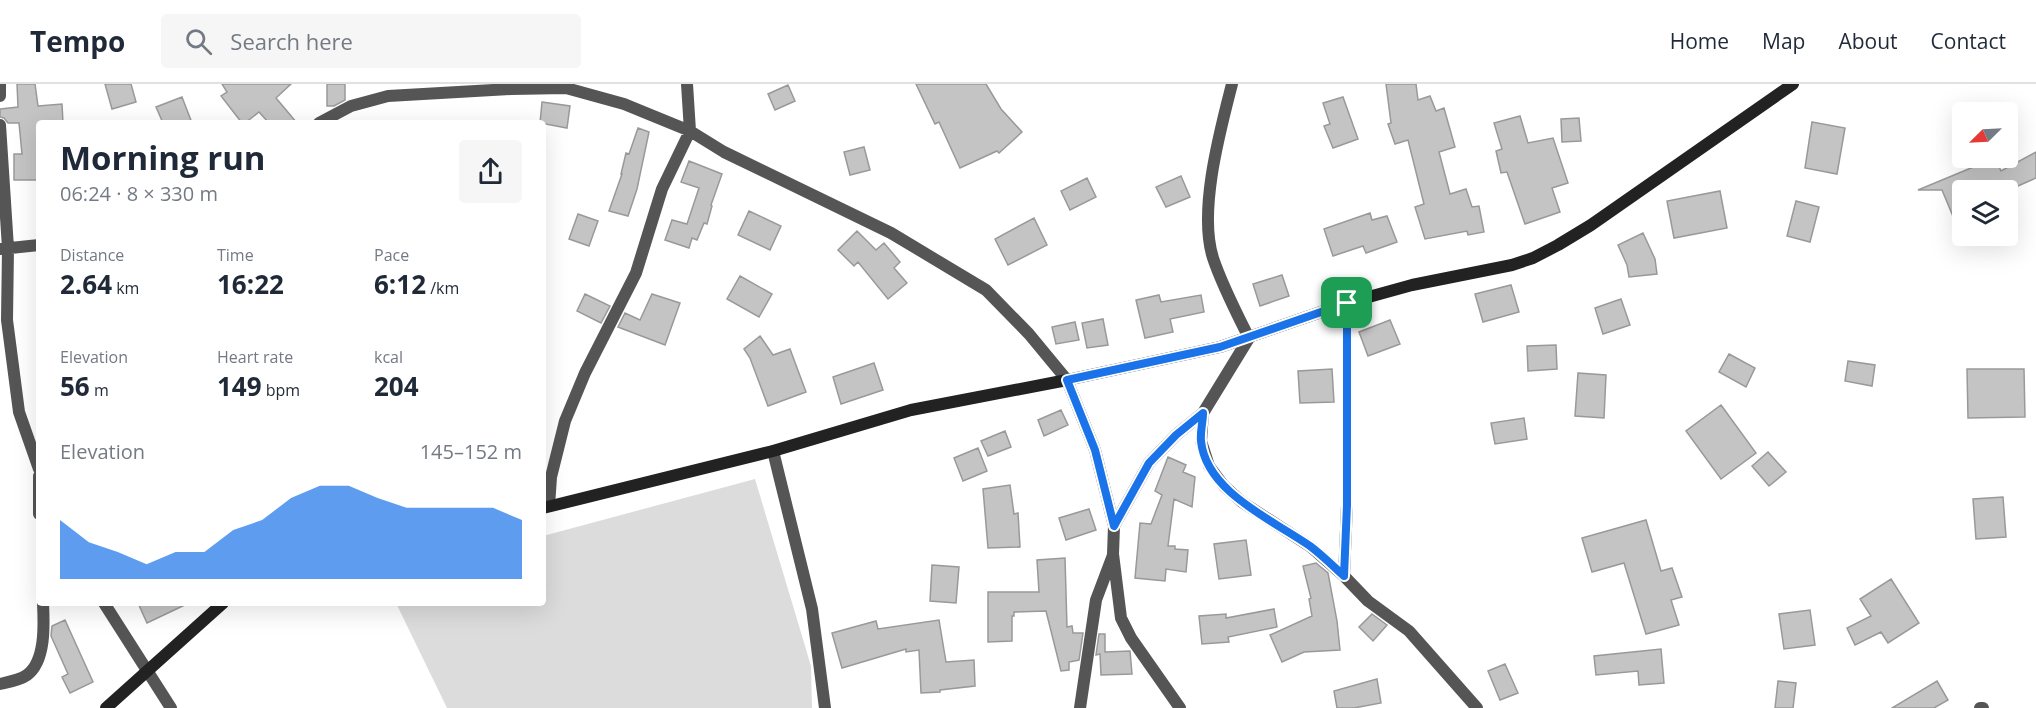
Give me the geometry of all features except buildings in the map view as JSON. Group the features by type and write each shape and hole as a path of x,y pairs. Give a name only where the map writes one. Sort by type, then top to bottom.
{"street":[{"path":"0,84 0,96"},
{"path":"687,84 690,131 662,189 636,273 585,373 566,421 551,477 546,507 773,451 911,410 1220,347 1347,303 1412,285 1512,265 1550,249 1635,194 1793,84"},
{"path":"1232,84 1211,185 1208,225 1212,256 1249,338"},
{"path":"325,120 351,106 388,96 566,88 624,104 690,131 724,152 891,233 986,290 1029,334 1067,380 1095,450 1114,526 1113,554 1121,618 1131,638 1180,708"},
{"path":"0,125 7,320 20,412 36,460"},
{"path":"4,249 36,245"},
{"path":"1344,576 1347,505 1347,303"},
{"path":"1114,526 1149,463 1176,435 1203,413 1249,338"},
{"path":"1203,413 1201,441 1209,466 1224,486 1242,502 1311,547 1368,601 1409,631 1477,708"},
{"path":"773,451 812,609 825,708"},
{"path":"1080,708 1096,600 1113,554"},
{"path":"0,684 26,675 34,668 43,643 43,606"},
{"path":"106,606 171,708"},
{"path":"106,708 221,606"}],"shaded area":[{"path":"755,479 811,666 812,708 447,708 397,606 546,606 546,535"}],"route":[{"path":"1347,303 1347,505 1344,576 1311,547 1242,502 1224,486 1209,466 1201,441 1203,413 1176,435 1149,463 1114,526 1095,450 1067,380 1220,347 1347,303"}]}
